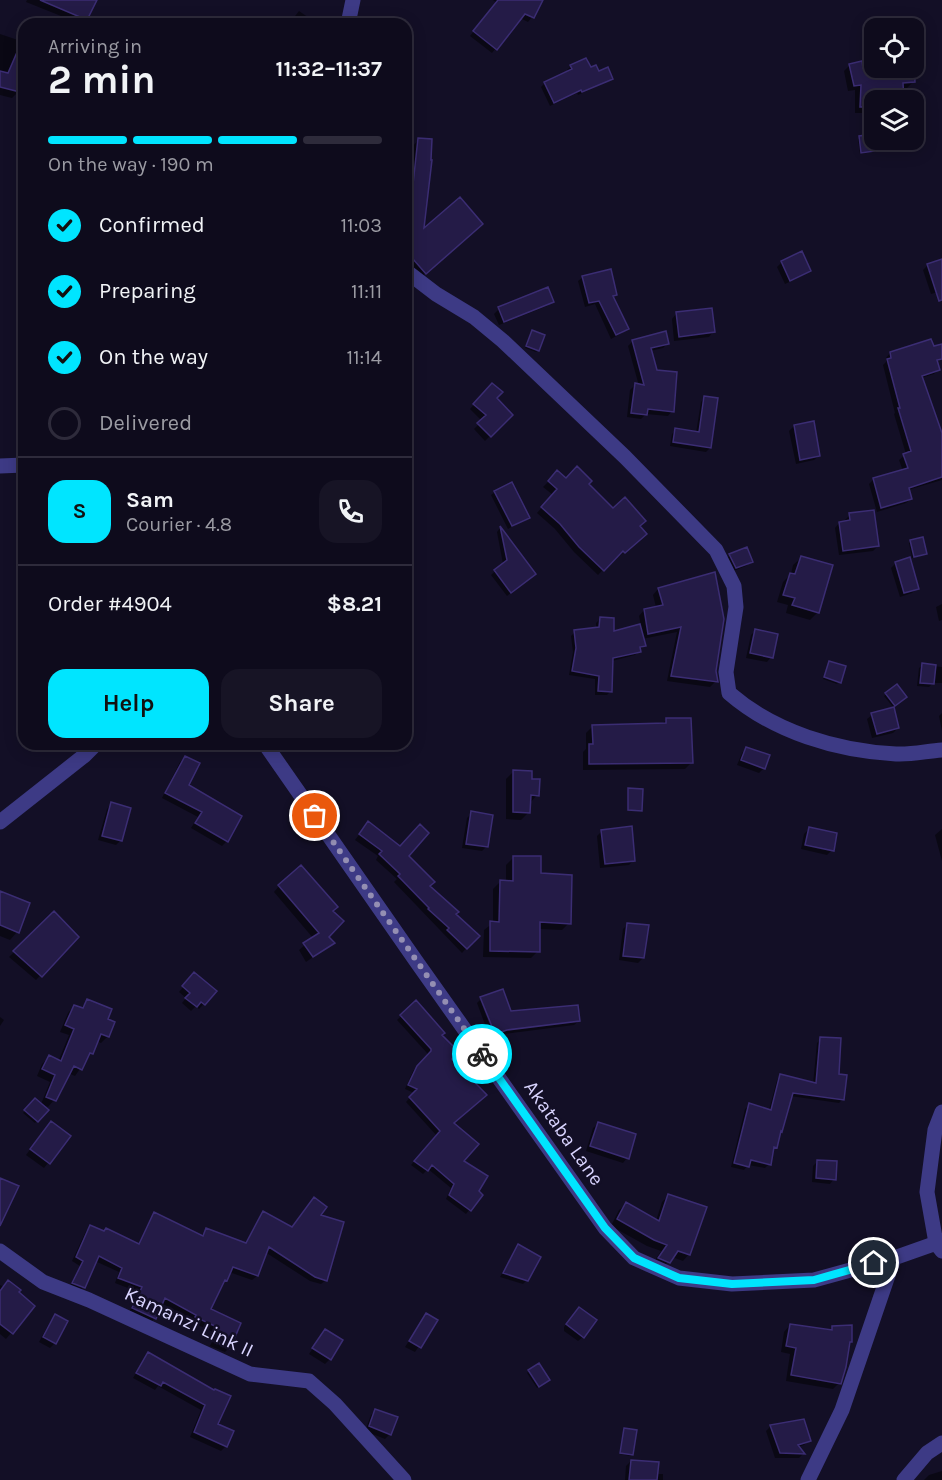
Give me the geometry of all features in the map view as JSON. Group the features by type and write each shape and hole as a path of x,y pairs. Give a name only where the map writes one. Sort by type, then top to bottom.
{"street":[{"path":"349,18 353,0"},
{"path":"412,276 436,294 474,317 503,341 625,457 716,550 734,586 736,607 726,672 729,693 745,707 787,729 838,747 898,754 942,750"},
{"path":"0,466 18,465"},
{"path":"0,822 90,750"},
{"name":"Akataba Lane","path":"269,750 605,1228 634,1258 679,1278 732,1284 814,1280 940,1245"},
{"path":"940,1245 927,1192 935,1130 942,1112"},
{"name":"Kamanzi Link II","path":"0,1251 43,1282 89,1300 250,1374 309,1380 335,1404 404,1480"},
{"path":"808,1480 842,1410 894,1258"},
{"path":"904,1480 927,1453 942,1443"}],"building":[{"path":"40,0 97,0 88,18 82,18"},
{"path":"498,0 543,0 534,18 525,14 497,50 473,31"},
{"path":"18,50 18,92 0,87 0,71 8,73"},
{"path":"586,58 591,67 596,65 599,71 608,67 613,79 582,92 581,90 554,103 544,82 572,69 570,65"},
{"path":"862,61 864,78 915,78 915,82 903,83 903,90 864,90 864,107 860,107 861,85 854,86 849,64"},
{"path":"864,135 864,150 874,151 861,153 859,136"},
{"path":"418,138 432,139 432,160 424,228 460,197 483,224 426,274 412,258 412,194"},
{"path":"802,251 811,271 790,281 781,261"},
{"path":"942,259 942,300 939,301 927,264"},
{"path":"611,269 617,295 613,296 629,329 616,335 599,301 589,303 582,276"},
{"path":"548,287 554,302 504,322 498,307"},
{"path":"712,308 715,332 679,337 676,312"},
{"path":"532,330 545,335 539,351 526,346"},
{"path":"666,331 669,344 651,348 657,370 677,372 674,412 648,409 647,415 631,413 635,383 644,385 632,340"},
{"path":"931,339 934,346 942,344 942,359 937,360 940,370 922,376 942,433 942,477 909,488 912,499 881,508 873,478 908,468 903,454 911,451 887,359 891,358 890,352"},
{"path":"492,383 503,392 497,398 513,415 491,437 477,423 486,415 473,404"},
{"path":"704,396 718,398 711,448 673,442 675,428 699,432"},
{"path":"814,421 820,456 800,460 794,425"},
{"path":"577,466 592,481 589,484 613,508 625,497 646,521 640,526 647,534 625,553 623,551 604,571 541,507 557,489 548,481 557,470 566,478"},
{"path":"512,482 530,518 512,526 494,491"},
{"path":"874,510 879,546 843,551 839,522 850,520 849,513"},
{"path":"500,526 536,574 511,593 494,570 507,560"},
{"path":"923,537 927,554 914,557 910,540"},
{"path":"747,547 753,562 736,568 729,554"},
{"path":"801,556 833,565 819,613 792,605 795,598 783,595 790,573 795,574"},
{"path":"910,557 919,589 904,593 895,562"},
{"path":"715,572 724,619 716,671 718,682 671,676 681,627 648,634 644,609 663,605 658,588"},
{"path":"600,617 614,618 614,631 640,624 646,646 640,647 641,652 613,658 612,692 598,691 599,676 572,671 576,648 574,630 599,627"},
{"path":"755,629 778,634 773,658 750,653"},
{"path":"829,661 846,666 841,683 824,677"},
{"path":"922,663 936,665 934,684 920,683"},
{"path":"897,684 907,697 895,706 885,693"},
{"path":"894,707 899,728 877,734 871,713"},
{"path":"666,718 691,718 693,763 589,764 589,744 593,744 592,725 666,723"},
{"path":"746,747 770,755 765,769 741,760"},
{"path":"185,756 200,763 189,785 242,816 228,842 195,823 202,812 165,793"},
{"path":"513,770 532,771 532,779 540,779 539,796 531,795 530,813 513,812"},
{"path":"628,788 643,789 642,811 628,810"},
{"path":"111,802 131,808 122,841 102,836"},
{"path":"471,811 493,815 488,847 466,844"},
{"path":"368,821 400,846 420,824 429,833 409,856 435,882 430,886 459,912 456,914 480,936 467,949 398,876 400,874 379,854 382,851 359,834"},
{"path":"632,826 635,861 605,864 601,830"},
{"path":"809,827 837,833 834,851 805,845"},
{"path":"513,856 541,856 541,873 572,875 571,924 540,922 540,952 490,951 490,921 499,922 500,880 513,881"},
{"path":"301,865 338,907 333,911 344,921 329,937 335,943 313,957 303,943 319,933 278,885"},
{"path":"0,891 30,903 19,933 0,925"},
{"path":"54,911 79,937 42,977 13,951"},
{"path":"627,923 649,925 644,958 623,956"},
{"path":"194,972 217,991 205,1005 201,1002 197,1007 185,998 190,993 182,986"},
{"path":"503,989 511,1011 578,1005 580,1021 507,1030 495,1034 480,997"},
{"path":"87,999 112,1009 108,1019 115,1022 109,1037 101,1034 93,1054 90,1053 82,1070 74,1066 56,1101 46,1097 55,1075 42,1069 49,1055 61,1061 74,1029 65,1025 74,1005 83,1008"},
{"path":"416,1000 445,1033 442,1035 459,1052 452,1059 487,1095 454,1123 479,1144 464,1161 488,1176 479,1191 483,1195 471,1211 449,1195 454,1184 432,1165 428,1171 414,1161 440,1131 409,1097 417,1089 408,1085 417,1066 431,1051 400,1015"},
{"path":"820,1037 841,1038 839,1074 847,1075 844,1100 793,1093 777,1148 774,1147 771,1165 751,1160 749,1167 734,1163 749,1103 771,1110 780,1074 816,1083"},
{"path":"35,1098 49,1110 38,1122 24,1110"},
{"path":"51,1121 71,1136 50,1164 30,1149"},
{"path":"598,1122 636,1134 629,1159 590,1146"},
{"path":"817,1160 837,1161 836,1180 816,1178"},
{"path":"0,1178 19,1186 0,1226"},
{"path":"668,1194 707,1207 690,1255 678,1251 670,1263 658,1258 667,1245 617,1219 626,1202 659,1221"},
{"path":"314,1197 327,1207 321,1215 344,1222 327,1281 315,1277 269,1247 258,1276 233,1267 211,1309 241,1323 230,1349 214,1341 219,1328 195,1317 196,1315 165,1298 156,1319 132,1308 142,1287 118,1278 122,1268 99,1256 85,1288 72,1283 83,1261 76,1257 90,1225 104,1231 106,1228 139,1244 154,1212 203,1236 206,1228 246,1243 263,1211 292,1227"},
{"path":"518,1244 541,1257 528,1281 503,1273"},
{"path":"8,1280 21,1290 19,1292 35,1306 13,1334 0,1324 0,1291"},
{"path":"579,1307 597,1320 584,1338 566,1324"},
{"path":"426,1313 438,1320 421,1348 409,1341"},
{"path":"55,1314 68,1321 56,1344 43,1337"},
{"path":"790,1324 832,1330 832,1326 852,1325 852,1342 850,1342 841,1384 791,1375 796,1348 786,1346"},
{"path":"325,1329 343,1340 331,1360 312,1348"},
{"path":"148,1352 214,1390 231,1396 218,1424 234,1431 227,1447 194,1432 205,1405 163,1382 161,1386 136,1373"},
{"path":"539,1363 550,1380 539,1387 528,1370"},
{"path":"375,1409 398,1417 391,1435 369,1426"},
{"path":"804,1419 811,1441 798,1445 805,1454 780,1453 770,1425"},
{"path":"624,1428 637,1430 633,1455 620,1453"},
{"path":"631,1460 659,1462 657,1480 629,1480"}],"way so far":[{"path":"315,816 482,1054"}],"route":[{"path":"482,1054 605,1228 634,1258 679,1278 732,1284 814,1280 874,1263"}]}
